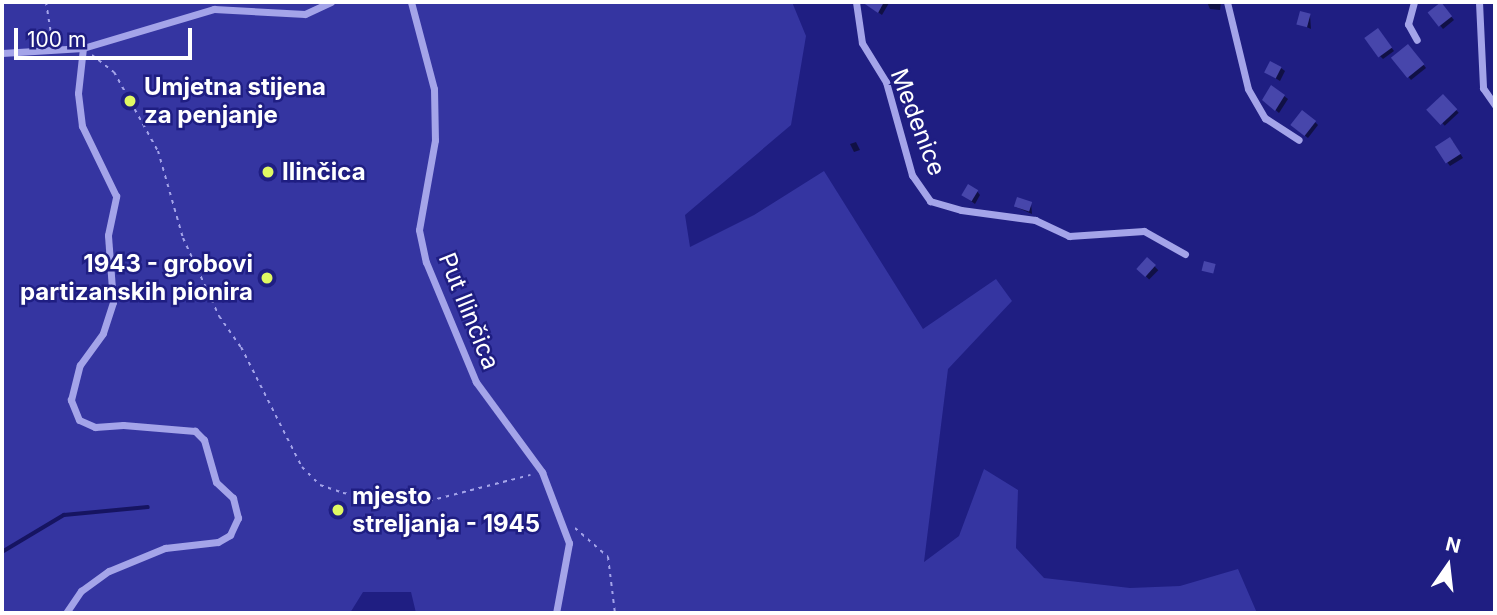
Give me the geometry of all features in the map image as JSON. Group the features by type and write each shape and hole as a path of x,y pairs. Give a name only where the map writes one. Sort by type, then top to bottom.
{"street":[{"path":"2,53 54,52 83,48 214,9 305,14 331,2"},
{"name":"Put Ilinčica","path":"411,2 434,89 435,140 419,230 426,262 476,382 542,472 569,543 556,613"},
{"name":"Medenice","path":"856,2 862,43 886,82 912,174 930,201 961,210 1035,219 1069,236 1144,231 1185,254"},
{"path":"1227,2 1248,89 1265,118 1299,141"},
{"path":"1414,2 1408,23 1418,40"},
{"path":"1479,2 1483,88 1495,105"},
{"path":"66,613 81,591 109,571 165,548 218,542 230,535 238,518 233,498 216,482 204,440 195,431 123,425 95,427 79,420 71,400 80,365 103,333 113,302 108,235 116,196 82,126 78,93 83,48"}],"path":[{"path":"46,2 54,52"},
{"path":"83,48 114,72 158,151 183,238 219,316 241,346 302,467 320,485 343,494 421,503 542,472"},
{"path":"557,513 608,557 615,613"}],"shaded area":[{"path":"2,2 792,2 806,36 791,125 685,215 690,247 754,215 824,171 923,329 996,279 1012,301 948,369 924,562 959,536 984,469 1018,490 1016,548 1044,578 1130,588 1180,586 1238,569 1257,613 416,613 411,592 363,592 350,613 2,613"}],"building":[{"path":"862,2 884,2 878,13"},
{"path":"1441,2 1452,16 1439,27 1428,12"},
{"path":"1300,11 1311,14 1307,27 1296,25"},
{"path":"1378,28 1392,47 1378,57 1364,38"},
{"path":"1408,44 1424,64 1407,78 1391,58"},
{"path":"1270,61 1282,67 1276,78 1264,73"},
{"path":"1271,85 1285,95 1275,111 1262,100"},
{"path":"1443,94 1457,109 1441,125 1426,110"},
{"path":"910,98 914,116 905,118 901,100"},
{"path":"1302,110 1316,121 1304,136 1290,125"},
{"path":"1450,137 1461,154 1446,164 1435,147"},
{"path":"968,184 978,190 972,201 961,195"},
{"path":"1017,197 1032,202 1029,211 1014,207"},
{"path":"1147,257 1156,265 1145,277 1136,269"},
{"path":"1204,261 1216,264 1213,274 1202,271"}],"waterway":[{"path":"2,552 64,515 148,507"}],"place":[{"name":"Umjetna stijena za penjanje","path":"130,101"},
{"name":"Ilinčica","path":"268,172"},
{"name":"1943 - grobovi partizanskih pionira","path":"267,278"},
{"name":"mjesto streljanja - 1945","path":"338,510"}]}
